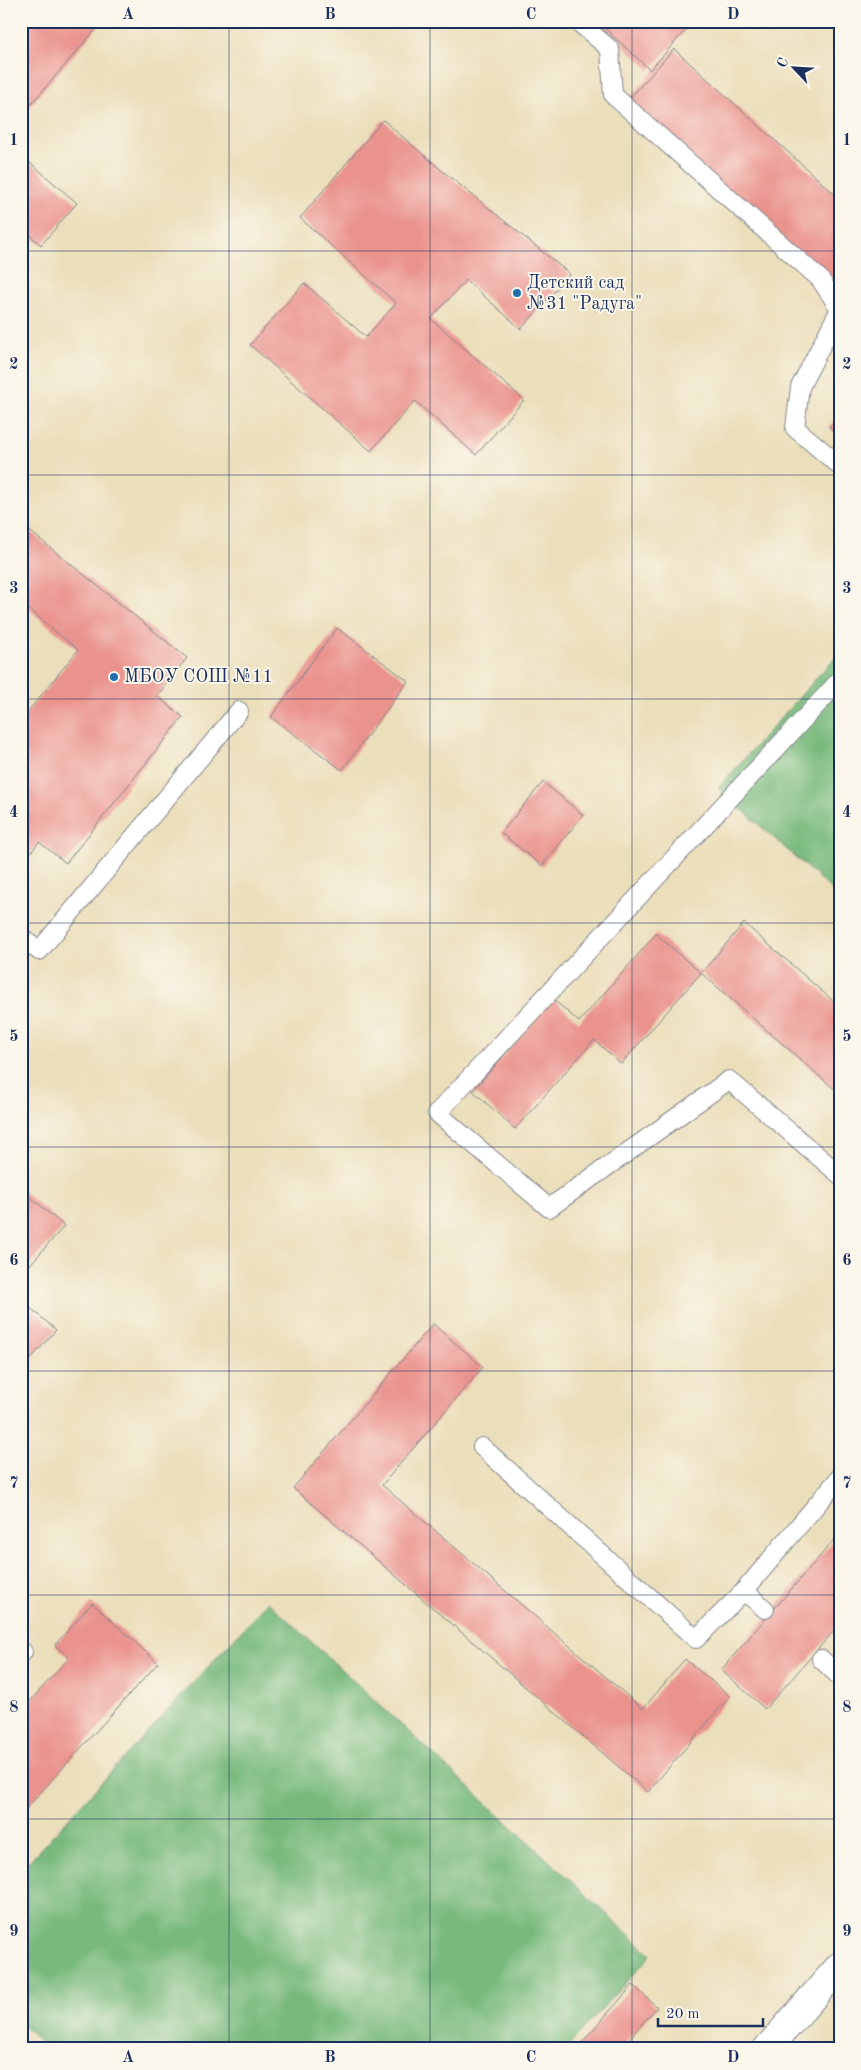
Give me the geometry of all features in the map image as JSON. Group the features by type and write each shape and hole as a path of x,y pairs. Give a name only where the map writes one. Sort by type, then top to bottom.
{"street":[{"path":"767,2049 840,1966"}],"lane":[{"path":"577,21 610,48 613,95 820,279 840,309 800,387 795,428 840,466"},
{"path":"840,680 437,1113 549,1208 729,1080 840,1175"},
{"path":"21,937 39,951 239,711"},
{"path":"482,1448 696,1638 744,1591 840,1477"},
{"path":"744,1591 765,1609"},
{"path":"820,1659 840,1677"}],"green space":[{"path":"840,652 840,897 718,788"},
{"path":"268,1602 651,1955 565,2049 48,2049 21,2024 21,1870"}],"building":[{"path":"21,21 103,21 21,116"},
{"path":"597,21 689,21 692,23 650,70"},
{"path":"674,49 840,199 840,294 627,101"},
{"name":"Детский сад №31 \"Радуга\"","path":"383,120 570,274 521,329 466,280 431,319 524,400 476,455 415,401 371,451 250,345 304,283 366,337 396,303 300,218"},
{"path":"21,155 77,203 41,245 21,228"},
{"path":"840,414 840,437 829,427"},
{"name":"МБОУ СОШ №11","path":"21,524 187,658 157,696 183,717 66,863 39,842 21,865 21,720 78,650 21,603"},
{"path":"337,628 408,681 342,770 271,717"},
{"path":"543,782 583,815 542,866 501,833"},
{"path":"744,923 840,1007 840,1094 701,973"},
{"path":"656,934 701,973 621,1064 594,1040 515,1129 473,1091 553,999 579,1022"},
{"path":"21,1189 64,1226 21,1275"},
{"path":"21,1300 56,1330 21,1370"},
{"path":"433,1324 483,1367 382,1485 643,1709 685,1659 730,1696 648,1792 293,1488"},
{"path":"840,1533 840,1624 765,1709 721,1670"},
{"path":"92,1603 158,1663 21,1814 21,1711 69,1658 55,1645"},
{"path":"633,1985 657,2007 620,2049 576,2049"}],"place":[{"name":"Детский сад №31 \"Радуга\"","path":"517,293"},
{"name":"МБОУ СОШ №11","path":"114,677"}]}
